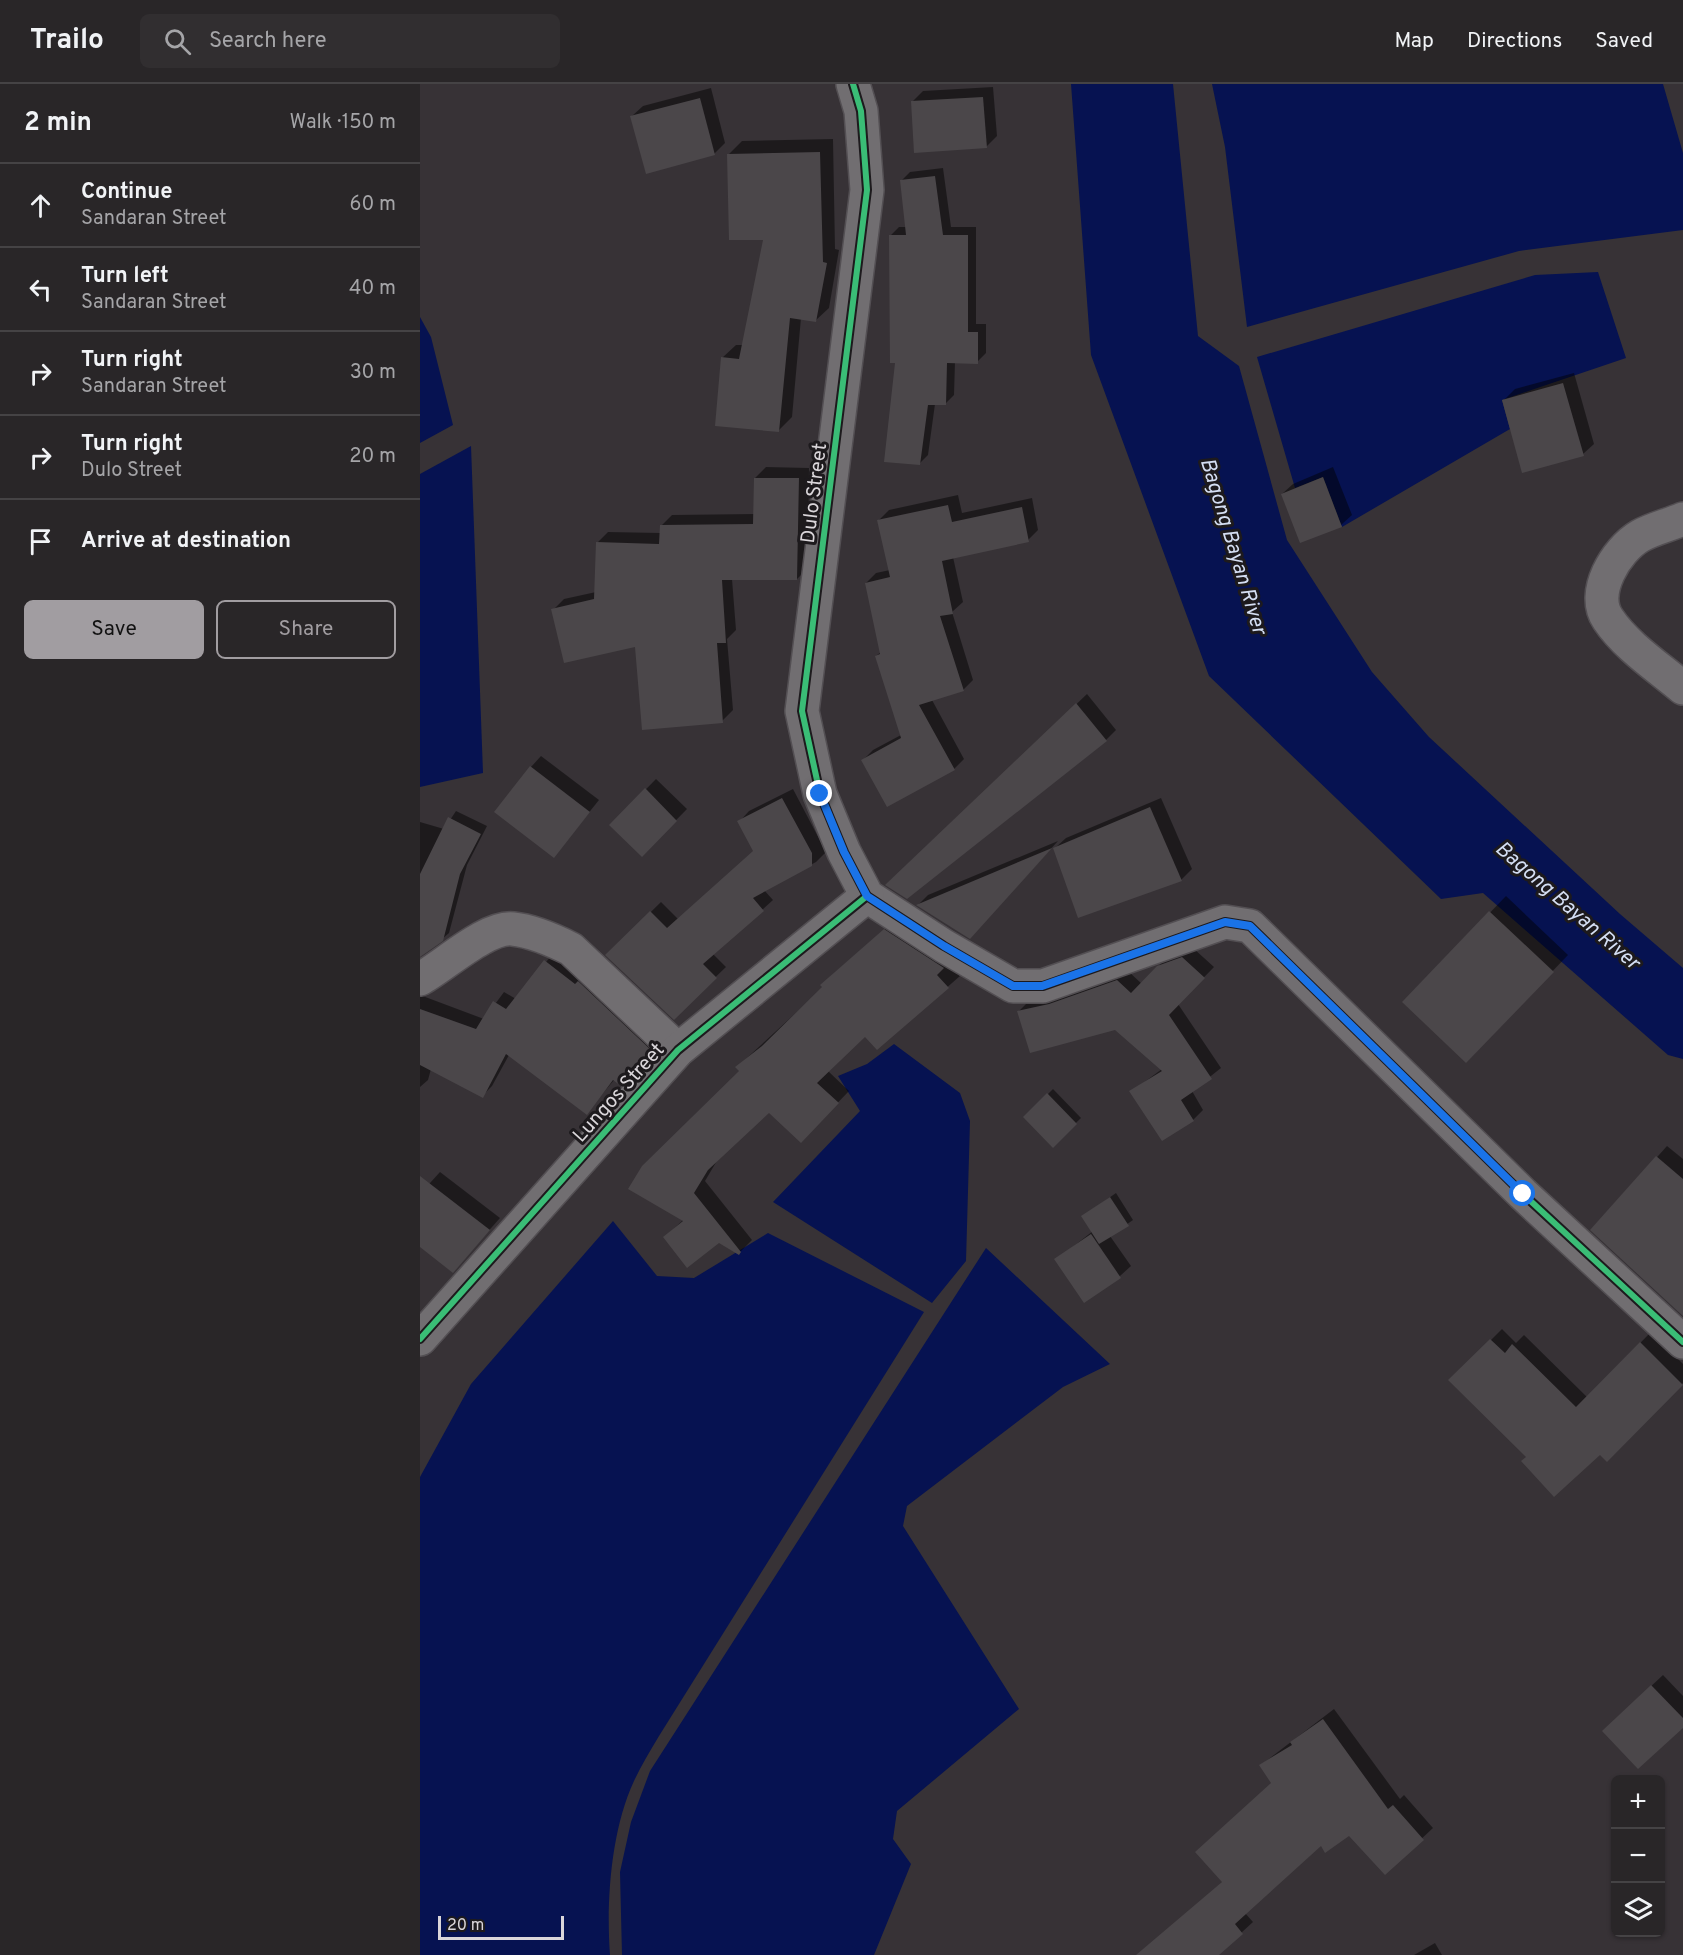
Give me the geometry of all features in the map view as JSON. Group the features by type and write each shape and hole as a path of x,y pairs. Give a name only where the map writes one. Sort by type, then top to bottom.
{"street":[{"name":"Dulo Street","path":"854,84 861,111 867,190 802,711 820,794 844,852 867,896"},
{"path":"1683,519 1639,537 1610,568 1601,598 1607,618 1634,647 1683,688"},
{"name":"Lungos Street","path":"421,1335 678,1050 867,896"},
{"path":"867,896 944,946 1013,986 1042,986 1225,922 1250,926 1523,1194 1683,1342"},
{"path":"420,979 488,934 512,928 551,939 571,949 678,1050"}],"water":[{"name":"Bagong Bayan River","path":"1071,84 1173,84 1198,336 1239,366 1287,540 1372,672 1429,737 1620,914 1683,968 1683,1059 1668,1055 1483,893 1441,899 1209,676 1091,355"},
{"path":"1212,84 1663,84 1683,153 1683,230 1519,251 1247,327 1225,147"},
{"path":"1598,272 1626,358 1502,400 1510,429 1342,527 1323,477 1295,488 1257,357 1535,275"},
{"path":"420,317 431,337 453,425 420,443"},
{"path":"471,446 483,773 420,787 420,474"},
{"path":"894,1044 960,1093 970,1121 966,1261 932,1303 773,1202 860,1111 838,1076 867,1064"},
{"path":"613,1221 657,1276 694,1278 768,1233 924,1312 659,1736 637,1775 626,1800 615,1844 609,1912 610,1955 420,1955 420,1477 471,1384"},
{"path":"986,1248 1110,1364 1063,1387 907,1506 903,1526 1019,1709 897,1811 893,1839 911,1864 874,1955 622,1955 620,1872 631,1822 650,1771"}],"building":[{"path":"983,97 987,148 914,153 911,101"},
{"path":"700,98 715,155 646,174 630,116"},
{"path":"820,152 823,262 827,263 816,322 790,318 779,432 715,426 721,357 739,359 763,240 729,240 727,154"},
{"path":"935,176 943,235 968,235 968,332 978,332 978,364 947,363 946,405 928,405 920,465 884,462 895,363 890,363 889,235 906,235 900,180"},
{"path":"1563,383 1584,456 1522,473 1502,400"},
{"path":"1323,477 1342,527 1300,543 1281,494"},
{"path":"754,478 799,478 797,580 722,580 726,643 717,643 723,723 642,730 635,647 564,663 551,609 594,599 596,542 659,544 660,525 753,524"},
{"path":"948,505 952,522 1022,507 1029,542 942,561 953,614 940,616 964,691 919,705 955,770 887,807 861,760 901,738 875,656 880,654 865,583 890,577 877,520"},
{"path":"1076,703 1107,741 907,899 885,885"},
{"path":"530,766 590,812 554,858 494,812"},
{"path":"645,788 677,821 642,857 609,825"},
{"path":"782,798 812,853 812,866 753,898 764,911 703,964 717,978 674,1020 605,955 650,911 667,928 753,851 737,821"},
{"path":"1150,807 1182,881 1078,918 1053,848"},
{"path":"448,817 481,834 460,874 443,941 420,957 420,874"},
{"path":"1052,848 970,939 916,905"},
{"path":"1489,911 1554,972 1466,1063 1402,1002"},
{"path":"884,929 944,968 937,975 949,988 877,1050 865,1037 817,1083 839,1103 801,1143 769,1113 708,1170 694,1193 741,1252 739,1255 719,1243 687,1268 663,1237 683,1221 628,1189 642,1166 739,1071 735,1067 762,1046 822,987 820,985"},
{"path":"1182,957 1205,978 1169,1015 1212,1079 1181,1100 1194,1121 1162,1141 1129,1091 1162,1071 1115,1030 1030,1053 1017,1011 1049,1004 1117,980 1131,993 1157,966"},
{"path":"544,960 575,984 578,981 652,1051 621,1086 613,1080 587,1115 506,1054 483,1098 420,1065 420,1009 476,1029 493,1001 506,1009"},
{"path":"1047,1093 1077,1124 1053,1148 1023,1117"},
{"path":"1656,1156 1683,1179 1683,1316 1590,1230"},
{"path":"420,1176 490,1230 453,1273 420,1247"},
{"path":"1110,1197 1129,1226 1099,1244 1081,1216"},
{"path":"1091,1234 1121,1278 1084,1303 1054,1259"},
{"path":"1490,1339 1505,1353 1512,1344 1576,1407 1640,1342 1683,1385 1607,1462 1600,1455 1554,1497 1521,1461 1526,1457 1448,1380"},
{"path":"1651,1685 1683,1718 1683,1728 1638,1769 1602,1731"},
{"path":"1323,1719 1388,1809 1393,1805 1424,1840 1385,1875 1349,1836 1325,1853 1321,1846 1235,1924 1243,1934 1219,1955 1136,1955 1222,1882 1195,1852 1271,1783 1259,1765 1292,1745 1290,1742"}],"cycle path":[{"path":"853,84 861,111 867,190 802,711 820,794 844,852 867,896 944,946 1013,986 1043,986 1225,922 1250,926 1523,1194 1683,1342"},
{"path":"420,1339 678,1050 867,896"}],"route":[{"path":"820,794 844,852 867,896 944,946 1013,986 1042,986 1225,922 1250,926 1523,1194"}]}
